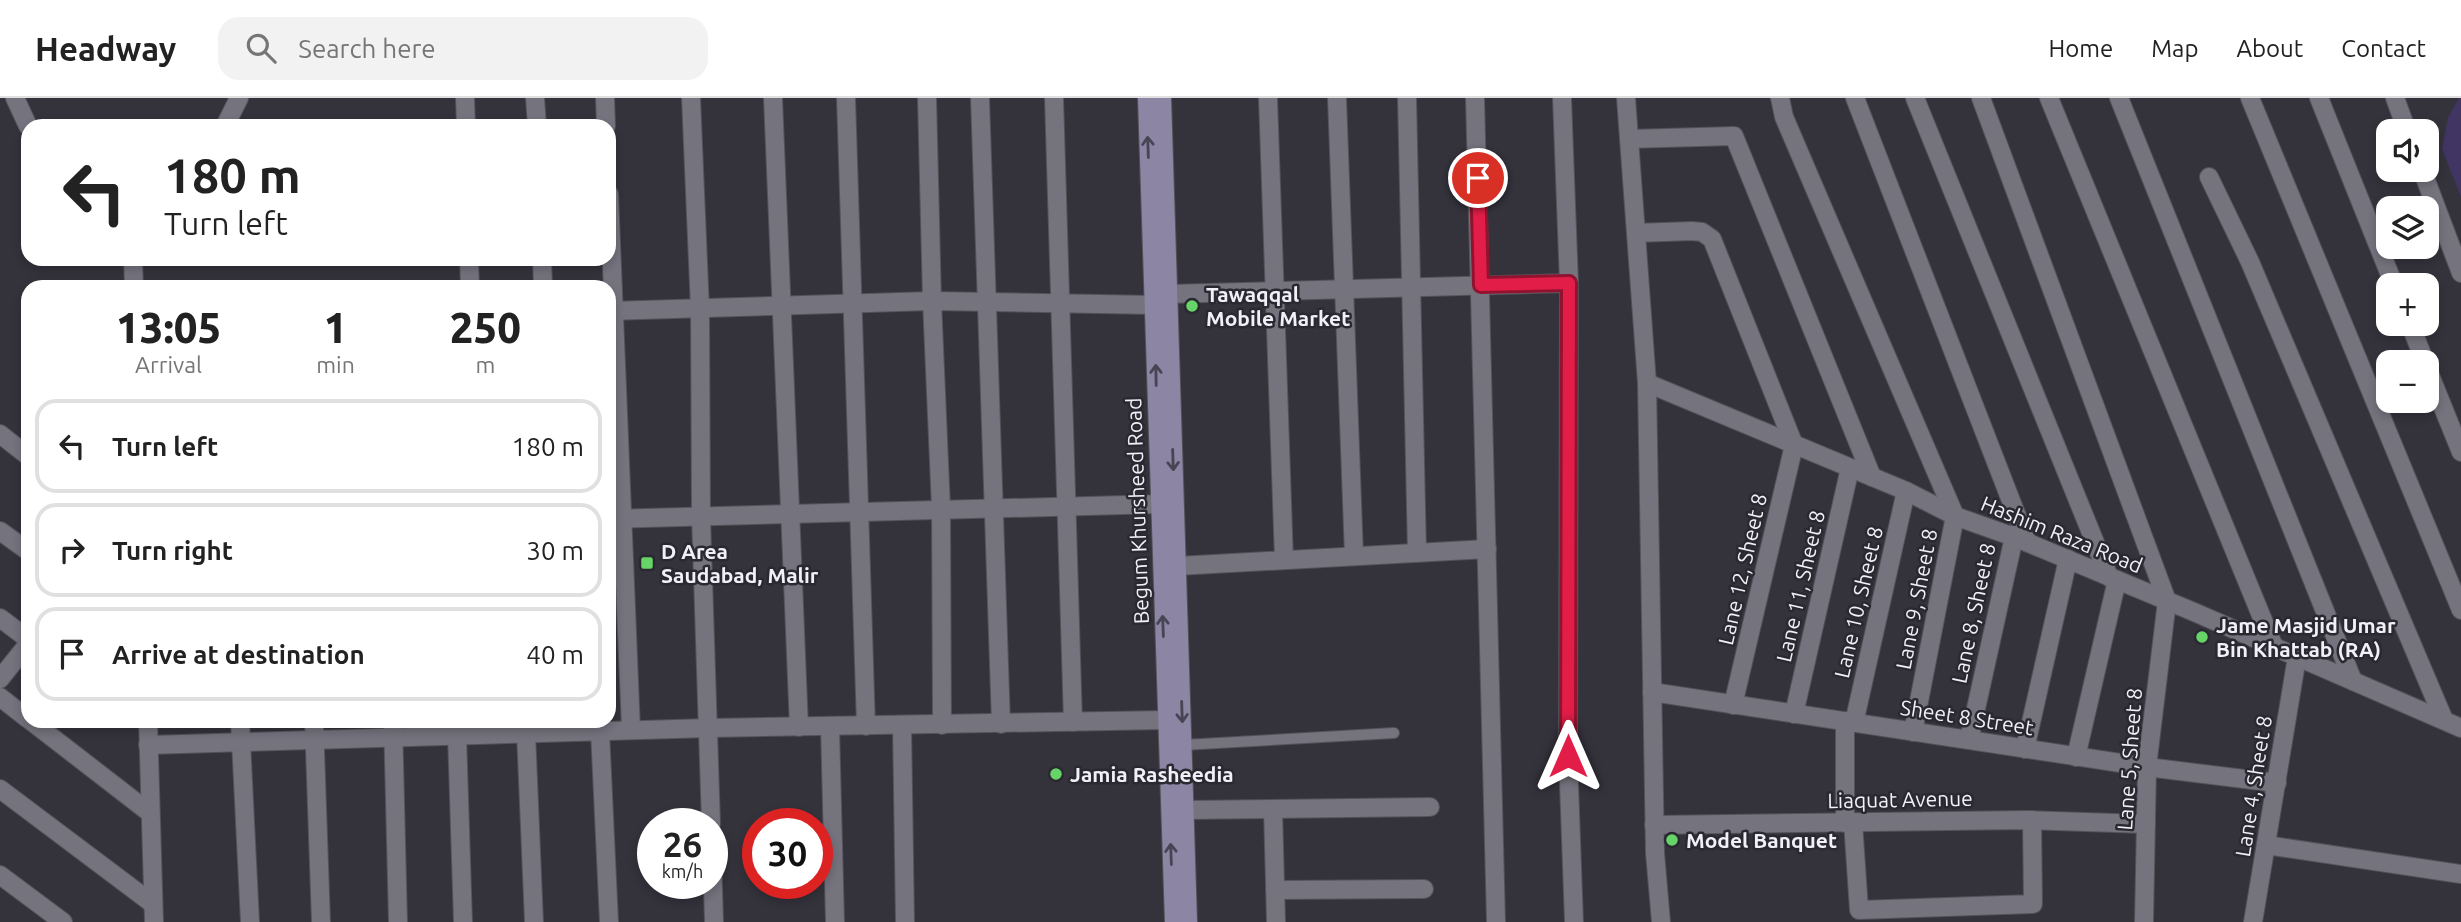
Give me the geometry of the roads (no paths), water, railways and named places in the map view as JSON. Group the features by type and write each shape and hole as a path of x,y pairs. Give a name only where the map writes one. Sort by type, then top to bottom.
{"main road":[{"name":"Begum Khursheed Road","path":"1147,98 1161,299"},
{"name":"Begum Khursheed Road","path":"1162,98 1161,299 1164,402 1177,566 1174,922"},
{"name":"Begum Khursheed Road","path":"1164,402 1160,504 1166,720 1175,745 1185,810 1188,922"}],"street":[{"path":"15,98 25,119"},
{"path":"228,119 239,98"},
{"path":"465,98 466,119"},
{"path":"535,98 536,119"},
{"path":"605,98 606,119"},
{"path":"691,98 700,309 701,517 712,808"},
{"path":"773,98 799,727"},
{"path":"846,98 866,726"},
{"path":"927,98 932,301 942,509 942,725"},
{"path":"980,98 1001,724"},
{"path":"1054,98 1073,722"},
{"path":"1268,98 1284,560"},
{"path":"1336,98 1354,556"},
{"path":"1407,98 1418,553"},
{"path":"1475,98 1496,922"},
{"path":"1562,98 1569,283 1568,756 1574,922"},
{"path":"1626,98 1647,383 1654,825 1661,922"},
{"path":"1780,98 1784,117 1955,516"},
{"path":"1855,98 2020,539"},
{"path":"1914,98 2113,578 2076,757"},
{"path":"1981,98 2167,601"},
{"path":"2049,98 2274,647"},
{"path":"2119,98 2353,681"},
{"path":"2250,98 2461,610"},
{"path":"2319,98 2389,273"},
{"path":"2395,98 2403,119"},
{"path":"1629,139 1734,136 1872,477"},
{"path":"2209,177 2250,262 2444,720"},
{"path":"2427,182 2461,273"},
{"path":"1636,233 1692,231 1702,232 1712,239 1794,445"},
{"path":"616,310 932,301 1060,303 1275,291 1569,283"},
{"name":"Hashim Raza Road","path":"1647,383 1906,491 1955,516 2020,539 2113,578 2461,728"},
{"path":"2439,398 2461,452"},
{"path":"0,434 21,450"},
{"name":"Lane 12, Sheet 8","path":"1733,705 1794,445"},
{"name":"Lane 11, Sheet 8","path":"1794,714 1850,468"},
{"name":"Lane 10, Sheet 8","path":"1906,491 1850,722 1849,822 1859,910 2033,904 2032,820"},
{"path":"616,519 1160,504"},
{"name":"Lane 9, Sheet 8","path":"1913,732 1955,516"},
{"path":"0,531 21,546"},
{"path":"616,532 631,730"},
{"name":"Lane 8, Sheet 8","path":"1969,740 2020,539"},
{"path":"1177,566 1487,549"},
{"path":"2025,749 2068,559"},
{"name":"Lane 5, Sheet 8","path":"2144,922 2147,767 2167,601"},
{"path":"0,618 21,635"},
{"path":"0,679 21,650"},
{"name":"Lane 4, Sheet 8","path":"2253,922 2297,657"},
{"name":"Sheet 8 Street","path":"1652,692 2076,757 2277,783"},
{"path":"0,697 21,714"},
{"path":"571,728 600,731 1166,720"},
{"path":"902,726 905,922"},
{"path":"830,727 835,922"},
{"path":"39,728 150,813"},
{"path":"148,728 154,922"},
{"path":"240,728 250,922"},
{"path":"148,745 241,742 314,730 393,729 457,735 479,728 526,733 555,728"},
{"path":"393,729 398,922"},
{"path":"314,730 321,922"},
{"path":"600,731 610,922"},
{"path":"526,733 534,922"},
{"path":"457,735 463,922"},
{"path":"0,789 153,904"},
{"path":"1185,810 1430,807"},
{"path":"1273,809 1276,922"},
{"name":"Liaquat Avenue","path":"1654,825 2032,820 2146,824"},
{"path":"2266,845 2461,874"},
{"path":"0,875 63,922"},
{"path":"1275,890 1424,889"},
{"path":"713,899 714,922"}],"lane":[{"path":"1175,745 1394,733"}],"place":[{"name":"Tawaqqal Mobile Market","path":"1192,306"},
{"name":"D Area Saudabad, Malir","path":"647,563"},
{"name":"Jame Masjid Umar Bin Khattab (RA)","path":"2202,637"},
{"name":"Jamia Rasheedia","path":"1056,774"},
{"name":"Model Banquet","path":"1672,840"}]}
